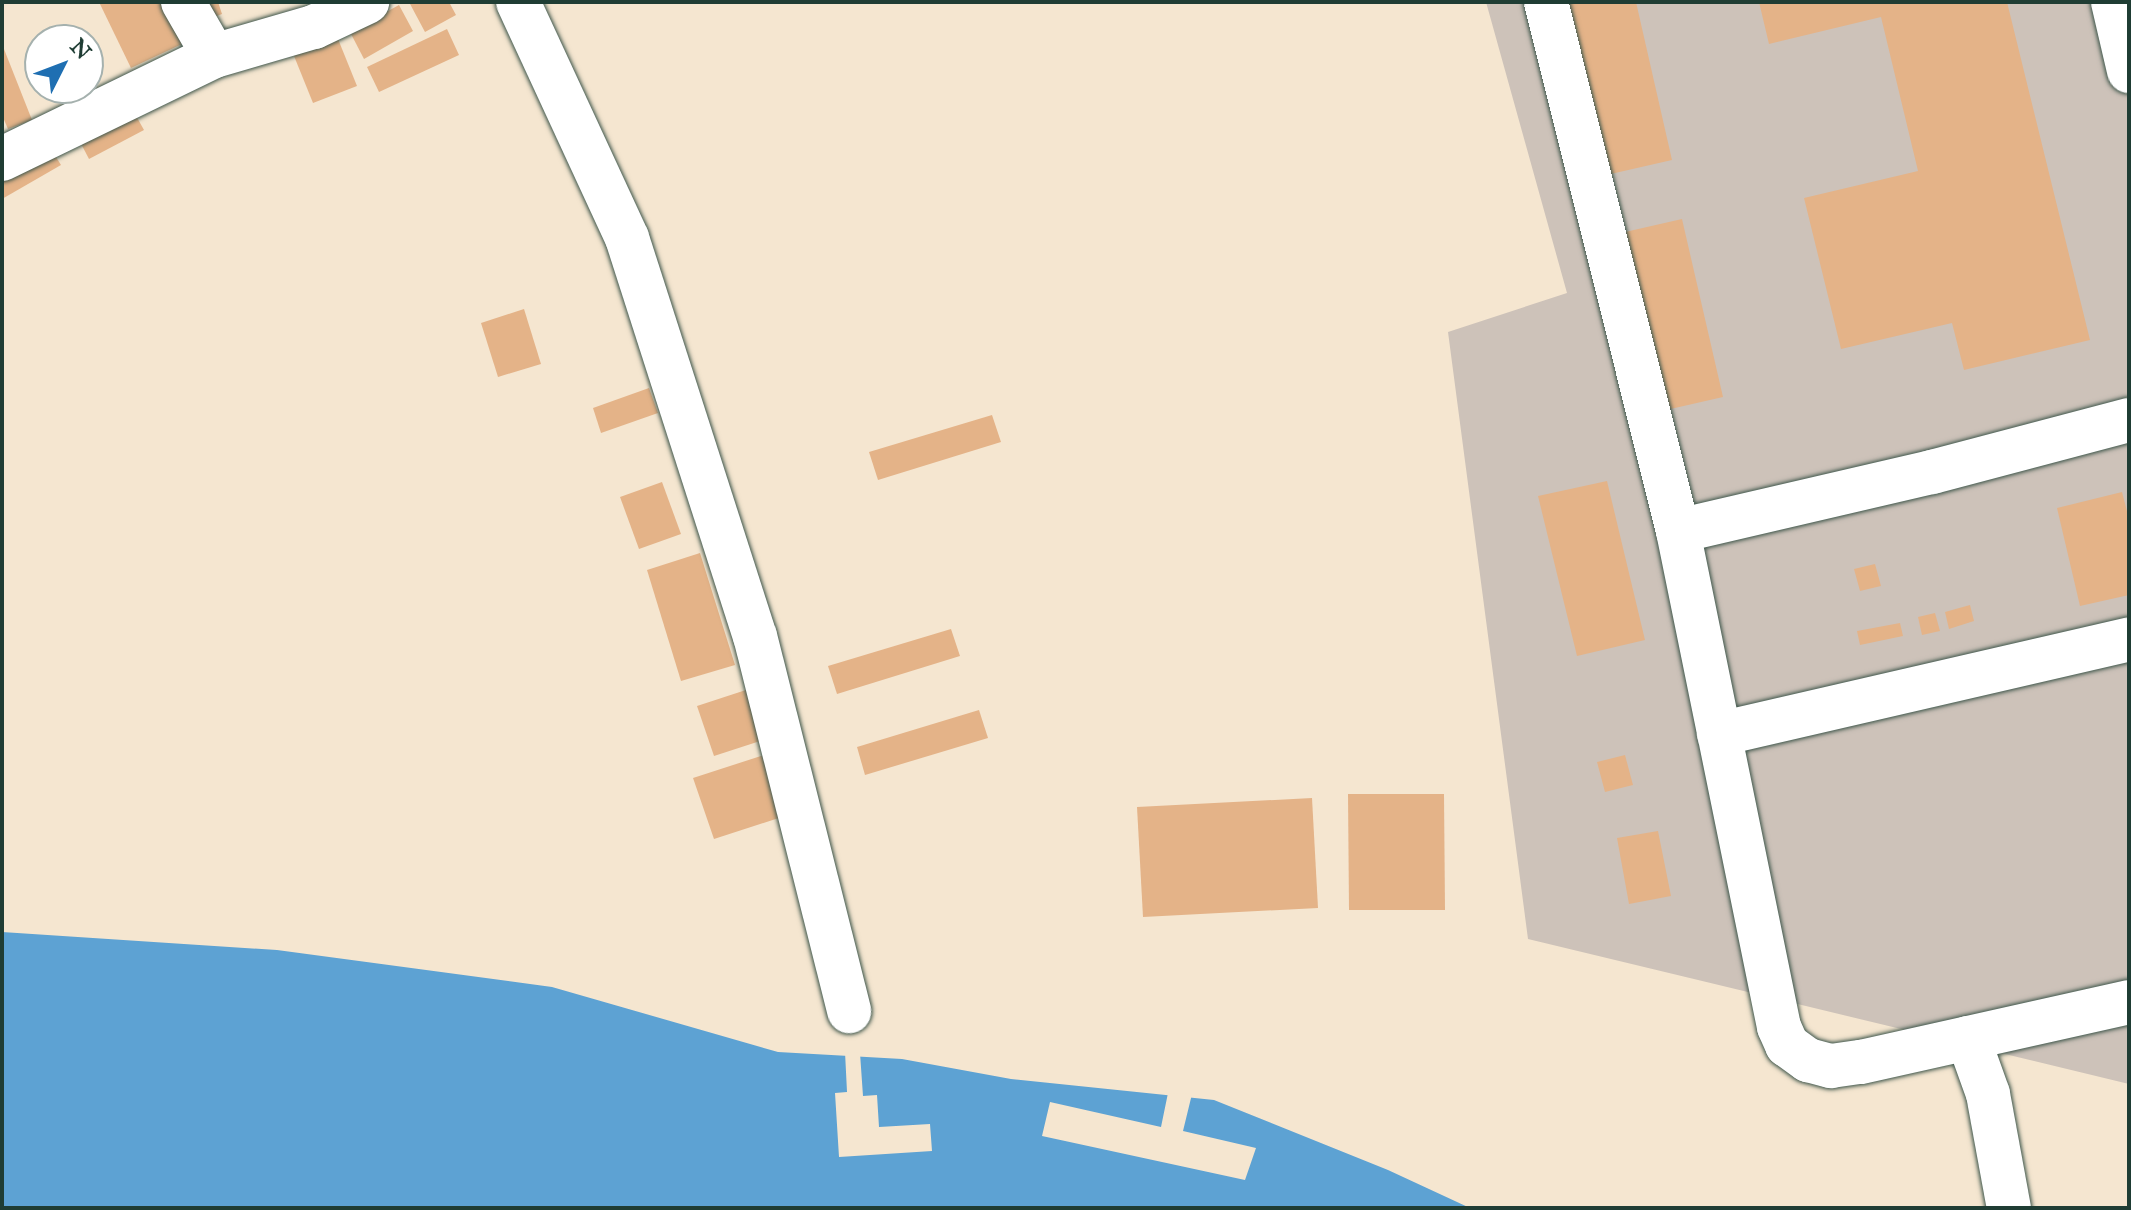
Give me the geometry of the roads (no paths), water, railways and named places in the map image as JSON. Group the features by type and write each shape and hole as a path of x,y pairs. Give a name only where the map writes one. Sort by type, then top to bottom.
{"street":[{"path":"183,2 214,56"},
{"path":"2,159 214,56 314,27 367,2"},
{"path":"518,2 627,238 755,636 849,1011"},
{"path":"1546,2 1678,531 1779,1027 1787,1045 1808,1060 1831,1066 2129,1002"},
{"path":"2113,2 2129,71"},
{"path":"1678,531 1932,472 2129,420"},
{"path":"1719,734 2129,639"},
{"path":"1968,1038 1988,1094 2009,1208"}],"water":[{"path":"2,932 277,950 552,987 778,1052 902,1059 1011,1079 1214,1100 1388,1170 1470,1208 2,1208"}]}
